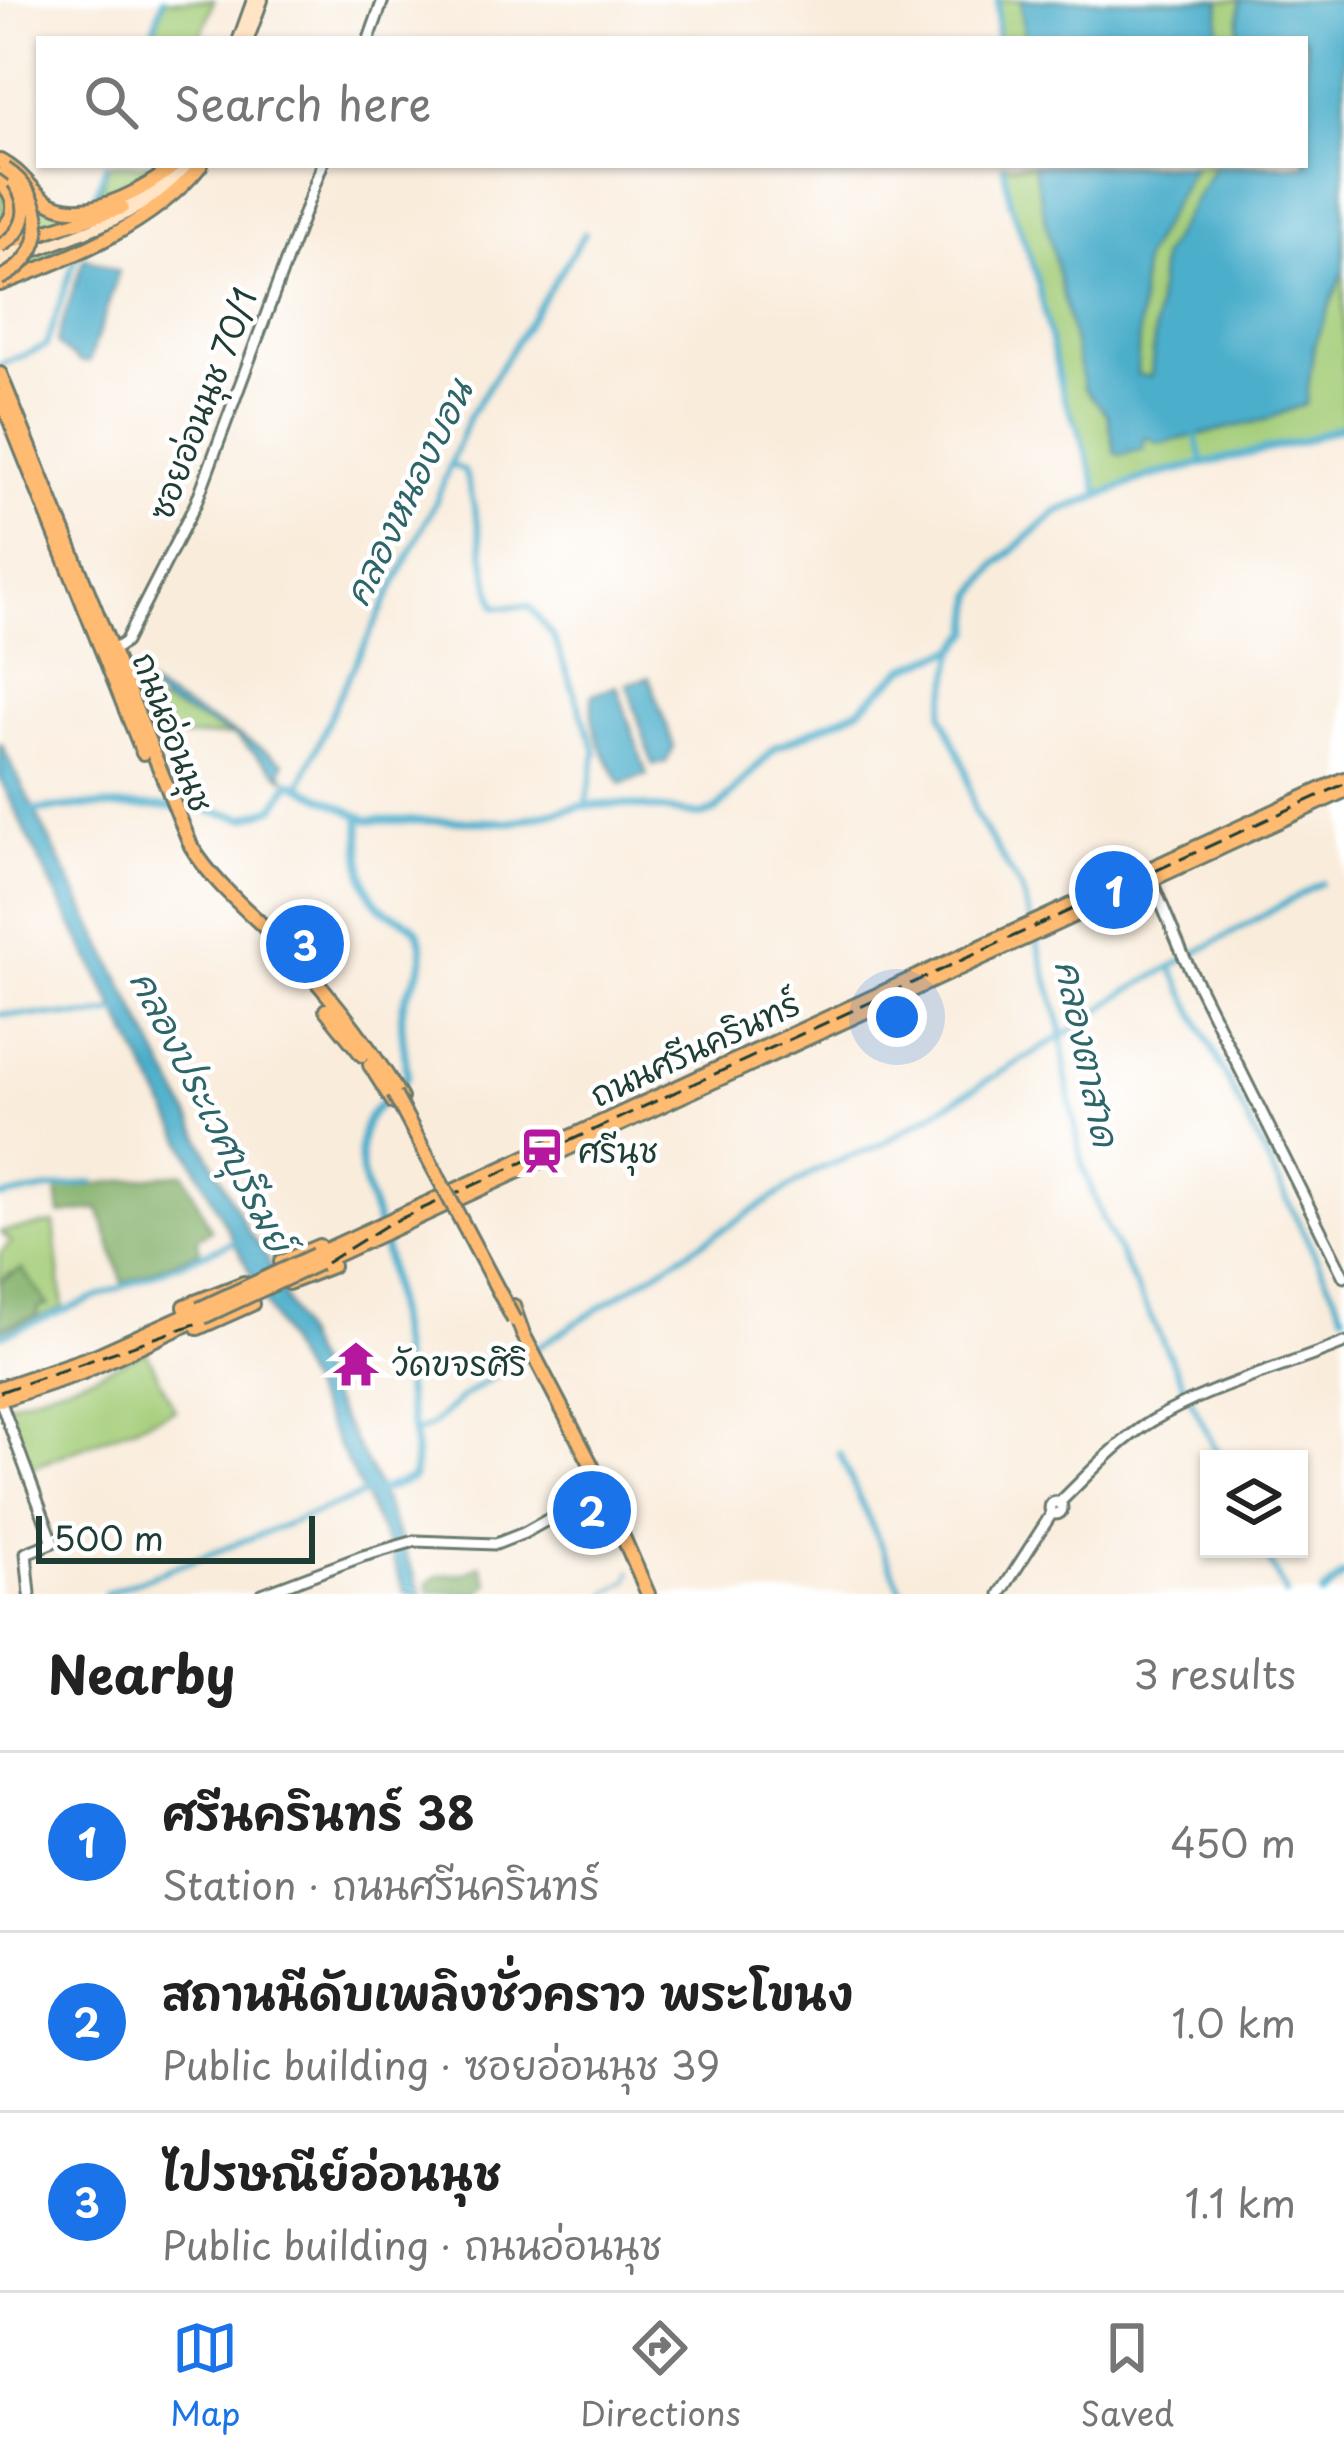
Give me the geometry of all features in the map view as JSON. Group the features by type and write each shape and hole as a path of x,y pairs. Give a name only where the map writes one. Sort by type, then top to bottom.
{"main road":[{"path":"244,36 258,0"},
{"path":"2,286 52,265 90,222 173,168"},
{"path":"3,241 90,222 155,199 193,168"},
{"path":"1,170 24,177 47,202 109,234 173,195 195,168"},
{"path":"1,170 18,186 25,209 17,232 3,241"},
{"path":"1,170 13,196 3,241"},
{"path":"1,170 32,194 39,223 28,259 2,286"},
{"path":"3,241 90,222"},
{"path":"2,286 66,261 90,222"},
{"name":"ถนนอ่อนนุช","path":"1,377 176,824 204,866 294,957 385,1079 509,1321 530,1348"},
{"name":"ถนนอ่อนนุช","path":"0,396 108,652"},
{"name":"ถนนศรีนครินทร์","path":"0,1400 81,1373 430,1206 455,1210 468,1189 1344,779"},
{"name":"ถนนศรีนครินทร์","path":"1031,928 1344,791"},
{"name":"ถนนอ่อนนุช","path":"385,1079 545,1375 646,1594"},
{"path":"435,1170 468,1189 455,1210 430,1206 435,1170"},
{"path":"376,1231 346,1259 288,1283 280,1266 283,1261 346,1234 376,1231"},
{"path":"244,1283 252,1304 191,1330 165,1330 181,1308 244,1283"},
{"name":"ถนนศรีนครินทร์","path":"0,1388 165,1330"}],"street":[{"path":"370,36 383,0"},
{"name":"ซอยอ่อนนุช 70/1","path":"108,652 125,642 196,503 321,168"},
{"path":"1150,879 1184,959 1344,1277"},
{"path":"1000,1594 1052,1513 1061,1511 1060,1502 1120,1444 1189,1402 1344,1343"},
{"path":"0,1400 53,1542 26,1553 30,1594"},
{"path":"262,1594 416,1540 496,1544 600,1489"}],"green space":[{"path":"165,0 214,0 201,36 153,36"},
{"path":"998,0 1344,0 1344,426 1099,495 1063,396 1036,275 1004,168 1308,168 1308,36 997,36"},
{"path":"108,168 156,168 153,176 98,200"},
{"path":"0,175 48,204 83,213 75,248 0,287"},
{"path":"164,703 231,735 151,739 139,709"},
{"path":"184,1173 211,1230 197,1238 200,1251 123,1283 99,1209 60,1214 57,1189"},
{"path":"54,1223 63,1308 0,1331 0,1327 36,1315 38,1306 46,1305 30,1280 10,1273 0,1281 0,1253 11,1242 0,1232"},
{"path":"22,1269 48,1305 39,1307 37,1315 0,1327 0,1281"},
{"path":"146,1351 175,1410 31,1468 4,1405 94,1375"},
{"path":"481,1565 489,1584 478,1594 429,1592 428,1583 438,1576 466,1573"}],"water":[{"path":"1021,0 1220,0 1218,36 1024,36"},
{"path":"1240,0 1344,0 1344,270 1314,345 1306,404 1265,420 1159,444 1147,438 1144,449 1121,455 1115,453 1108,415 1084,388 1034,168 1192,168 1143,260 1137,374 1148,377 1161,257 1213,168 1308,168 1308,36 1238,36"},
{"path":"84,257 119,271 89,362 80,362 57,340"},
{"path":"127,670 284,763 281,771 286,780 236,737 164,703"},
{"path":"649,677 674,747 666,762 653,766 627,684"},
{"path":"617,686 647,775 621,784 592,717 593,694"},
{"path":"0,742 247,1230 266,1256 329,1395 374,1477 422,1594 405,1594 362,1492 40,862 0,778"}],"waterway":[{"path":"151,36 163,0"},
{"path":"997,36 998,0"},
{"path":"91,207 105,168"},
{"path":"1004,168 1036,275 1063,396 1099,495"},
{"path":"0,365 46,346 84,231"},
{"name":"คลองหนองบอน","path":"300,786 436,501 469,417 585,233"},
{"name":"คลองหนองบอน","path":"30,811 81,806 193,807 246,818 275,807 290,782 368,820 512,822 582,806 621,804 702,815 716,810 775,748 858,710 905,668 956,649 971,631 975,594 996,565 1057,512 1150,476 1303,441 1344,426"},
{"path":"1195,434 1203,463"},
{"path":"451,465 464,470 496,607 529,606 554,638 596,752 586,806"},
{"name":"คลองตาสาด","path":"956,649 942,714 965,768 975,813 1021,889 1031,922"},
{"path":"360,818 363,870 371,894 388,912 413,926 423,952 402,1011 407,1076 370,1116 361,1140 362,1172 388,1266 415,1455 413,1478 375,1493"},
{"path":"415,1433 544,1343 817,1170 880,1145 1080,1025 1119,996 1321,883"},
{"name":"คลองตาสาด","path":"1035,935 1061,1026 1083,1167 1103,1220 1216,1450"},
{"path":"1172,968 1344,1314"},
{"name":"คลองประเวศบุรีรมย์","path":"0,1014 91,1016 128,1010"},
{"path":"0,1197 93,1182"},
{"name":"คลองประเวศบุรีรมย์","path":"0,1336 236,1241"},
{"path":"839,1453 903,1594"},
{"path":"105,1594 370,1492"},
{"name":"คลองตาสาด","path":"1268,1558 1286,1594"},
{"path":"607,1594 629,1580 631,1571"},
{"path":"1322,1594 1344,1575"}],"railway":[{"path":"0,1392 201,1322 318,1268 387,1225 1344,784"}],"place":[{"name":"ศรีนครินทร์ 38","path":"1114,890"},
{"name":"ไปรษณีย์อ่อนนุช","path":"305,944"},
{"name":"ศรีนุช","path":"542,1151"},
{"name":"วัดขจรศิริ","path":"356,1364"},
{"name":"สถานนีดับเพลิงชั่วคราว พระโขนง","path":"592,1510"}]}
